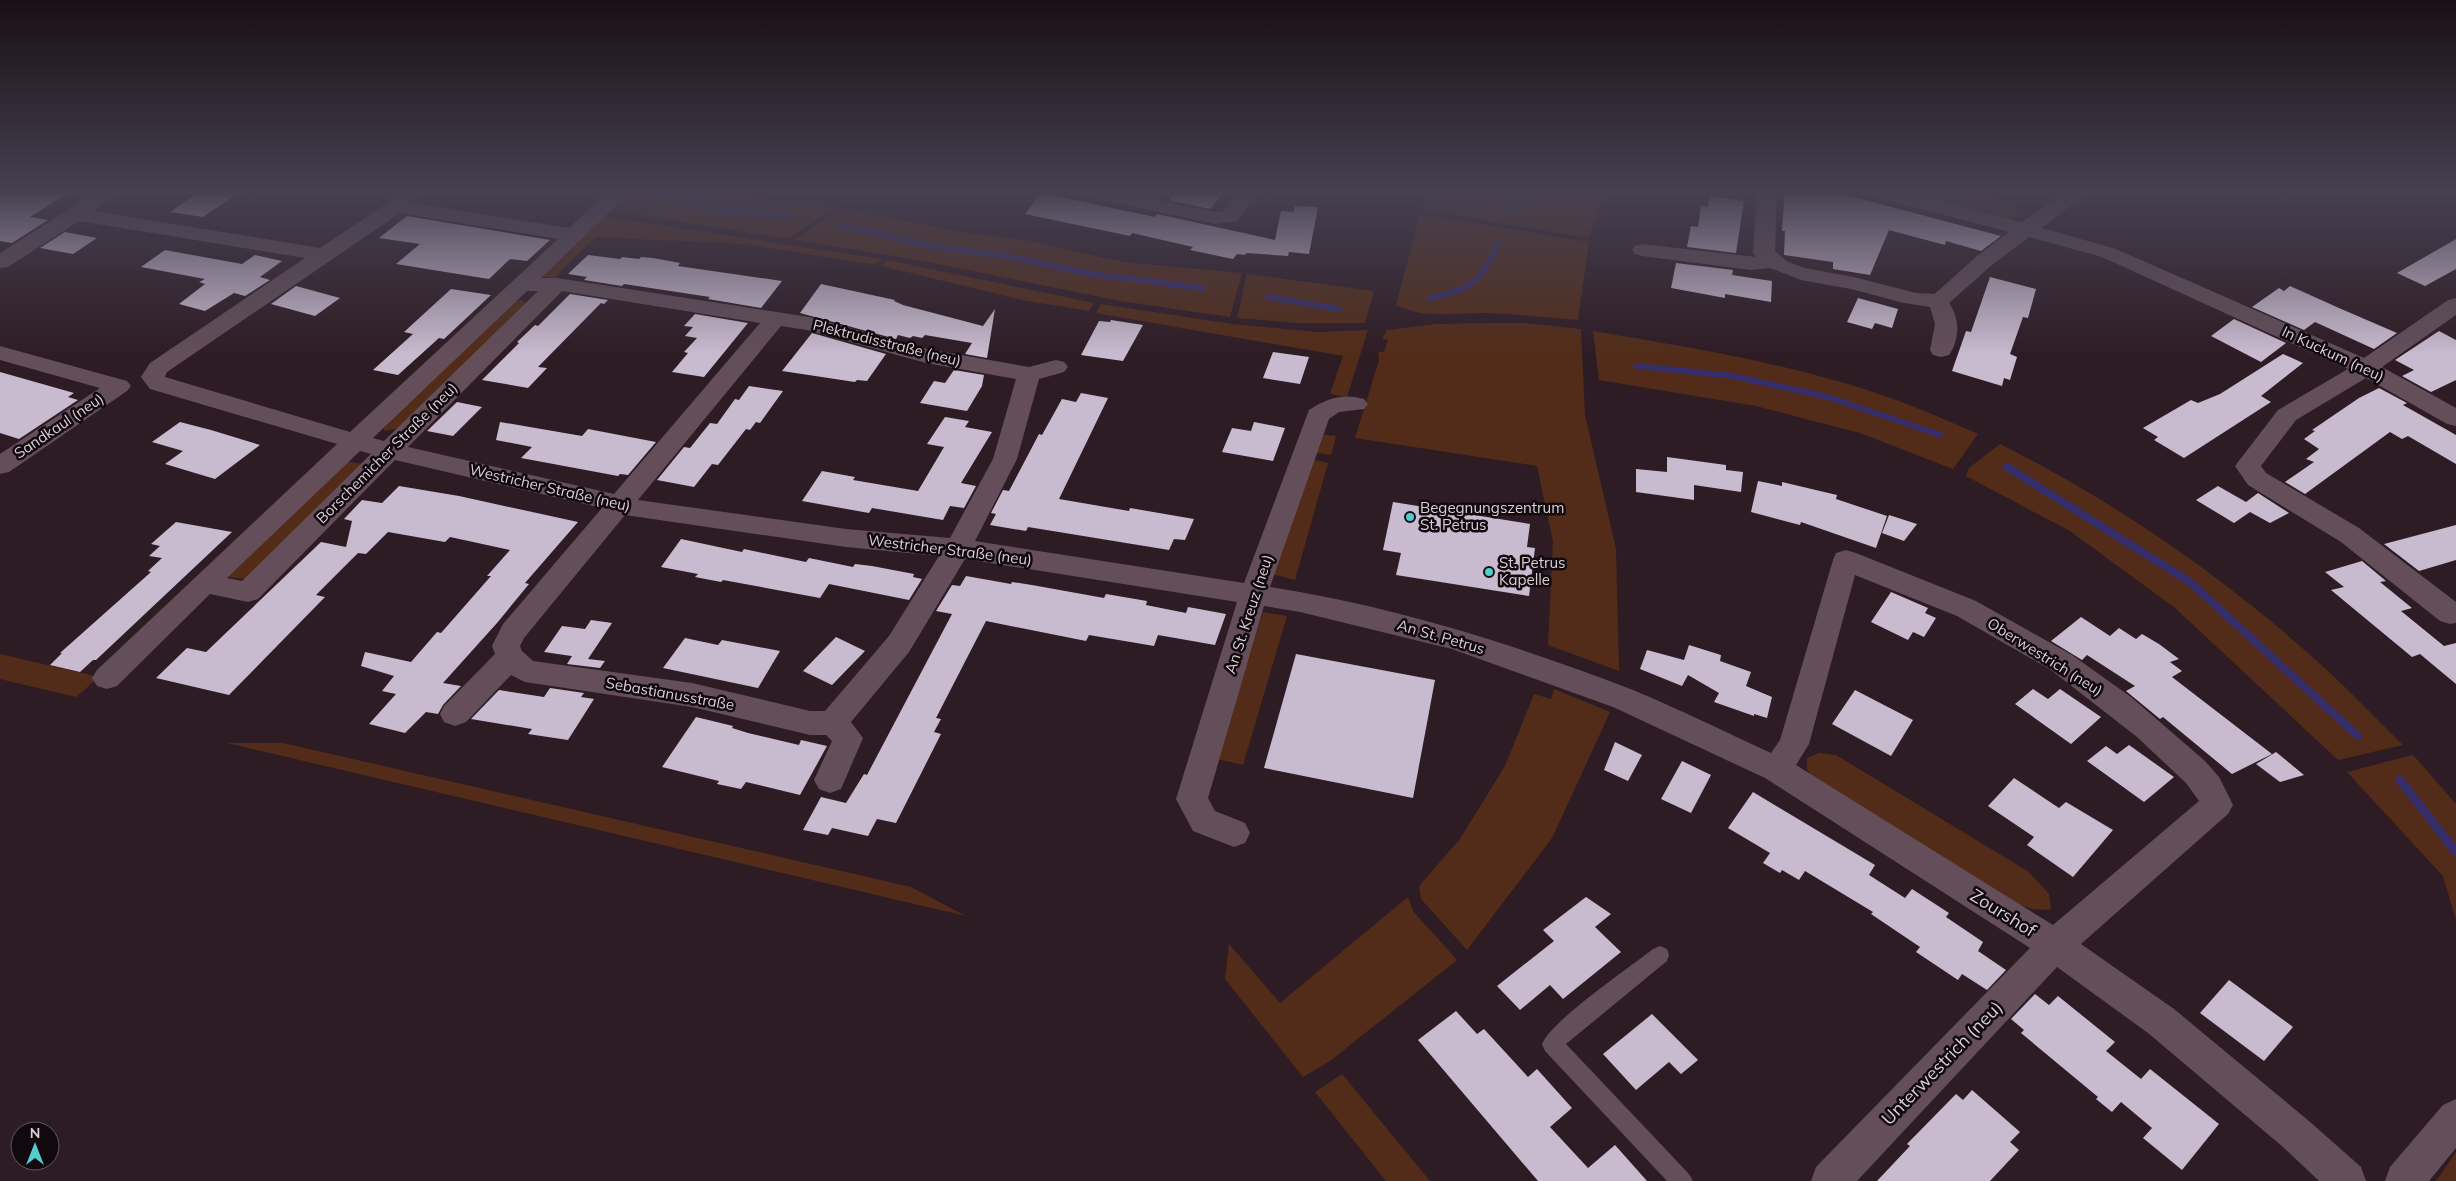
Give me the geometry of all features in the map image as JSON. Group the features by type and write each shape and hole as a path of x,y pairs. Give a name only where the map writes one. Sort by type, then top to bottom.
{"street":[{"path":"0,262 26,245"},
{"path":"269,245 325,254"},
{"path":"153,376 158,368 338,245"},
{"name":"Borschemicher Straße (neu)","path":"107,678 204,583 562,245"},
{"path":"1765,245 1764,253 1771,262 1791,272 1852,282 1919,299 1936,300 1945,296 1972,271 2007,245"},
{"name":"In Kuckum (neu)","path":"2081,245 2109,253 2366,368 2456,418"},
{"path":"1642,250 1751,264 1771,262"},
{"name":"Borschemicher Straße (neu)","path":"204,583 248,592 557,284"},
{"name":"Plektrudisstraße (neu)","path":"521,285 557,284 809,324 926,356 1029,374 1056,367"},
{"path":"1936,300 1946,313 1948,326 1941,350"},
{"path":"2454,615 2350,535 2257,479 2248,466 2287,414 2366,368 2456,305"},
{"path":"455,714 510,657 506,646 514,632 621,506 774,319"},
{"name":"Sandkaul (neu)","path":"0,353 118,386"},
{"path":"830,780 848,738 833,722 899,644 958,548 1005,459 1029,374"},
{"name":"Sandkaul (neu)","path":"0,466 118,386 153,376"},
{"name":"Westricher Straße (neu)","path":"153,376 158,384 353,442 602,498 621,506 846,538 958,548 1254,593"},
{"name":"An St. Kreuz (neu)","path":"1234,833 1204,821 1192,799 1254,593 1318,415 1333,405 1356,404"},
{"name":"Oberwestrich (neu)","path":"1776,769 1794,744 1846,560 1934,594 2002,627 2058,662 2115,701 2162,740 2205,782 2217,804 2055,946"},
{"name":"An St. Petrus","path":"1254,593 1456,638 1622,699"},
{"name":"Sebastianusstraße","path":"510,657 525,671 692,695 810,722 833,722"},
{"name":"Zourshof","path":"1622,699 1776,769 2055,946 2160,1021 2296,1134 2347,1181"},
{"name":"Unterwestrich (neu)","path":"1830,1181 2055,946"},
{"path":"2404,1181 2456,1118"}],"lane":[{"path":"1660,955 1570,1026 1552,1044 1682,1181"}],"shaded area":[{"path":"570,245 588,245 554,278 538,276"},
{"path":"750,245 791,245 882,259 876,265"},
{"path":"826,245 1048,245 1123,262 1242,273 1230,317 1120,301 919,260"},
{"path":"1412,245 1589,245 1578,320 1488,313 1430,314 1407,310 1396,305"},
{"path":"888,260 1094,303 1089,311 1027,301 881,266"},
{"path":"1247,274 1374,291 1365,323 1298,323 1237,318"},
{"path":"522,300 527,304 400,428 385,431 382,424 512,302"},
{"path":"1101,304 1232,324 1318,332 1368,330 1347,397 1330,394 1343,356 1096,313"},
{"path":"1525,323 1581,329 1585,415 1616,549 1619,671 1548,645 1553,541 1537,466 1355,438 1379,360 1378,352 1384,352 1388,340 1382,339 1387,330 1437,324"},
{"path":"1593,331 1728,355 1828,378 1891,398 1978,434 1953,469 1860,433 1756,406 1599,380"},
{"path":"1319,434 1336,436 1331,455 1313,452"},
{"path":"2000,444 2088,492 2173,547 2214,577 2293,640 2403,745 2338,760 2175,608 2070,531 1966,476 1969,468"},
{"path":"1316,460 1328,463 1295,580 1272,574 1309,463"},
{"path":"346,461 363,464 246,579 227,577"},
{"path":"1263,612 1287,616 1243,765 1217,759"},
{"path":"0,654 99,677 76,697 0,679"},
{"path":"1554,689 1610,712 1552,838 1467,950 1421,899 1419,886 1460,839 1505,766 1534,694 1551,699"},
{"path":"227,743 283,743 911,887 966,916"},
{"path":"1819,753 1836,755 2029,872 2049,894 2051,910 2032,909 2010,901 1816,781 1807,770 1807,758"},
{"path":"2413,755 2456,804 2456,920 2443,876 2347,772"},
{"path":"1408,897 1413,911 1457,960 1330,1061 1303,1077 1225,979 1229,944 1280,1003"},
{"path":"1342,1074 1430,1181 1386,1181 1315,1092"},
{"path":"2456,1152 2456,1181 2436,1181"}],"building":[{"path":"45,245 86,245 73,254 40,248"},
{"path":"419,245 544,245 527,261 510,259 489,279 396,264"},
{"path":"1185,245 1311,245 1309,254 1289,252 1288,256 1246,253 1245,255 1237,254 1233,259 1190,250 1193,247"},
{"path":"1687,245 1737,245 1736,253 1687,247"},
{"path":"1784,245 1883,245 1870,275 1833,269 1833,262 1784,255"},
{"path":"1960,245 1989,245 1981,251"},
{"path":"2445,245 2456,245 2456,269 2425,286 2397,273"},
{"path":"165,250 242,264 255,255 282,261 260,277 270,280 245,296 234,293 205,311 179,304 205,284 199,282 205,279 141,267"},
{"path":"588,255 620,259 622,257 653,258 680,263 678,266 782,281 761,308 708,299 710,297 584,280 587,277 568,274"},
{"path":"1676,263 1733,270 1732,275 1772,281 1771,302 1725,294 1725,298 1671,288"},
{"path":"1990,277 2036,289 2028,318 2023,317 2010,354 2017,357 2010,380 2004,378 2002,386 1952,371 1966,331 1971,332"},
{"path":"821,284 895,300 903,305 983,326 995,309 987,358 965,354 972,343 925,335 922,338 913,336 910,338 898,335 896,339 800,313"},
{"path":"296,286 340,298 315,316 271,304"},
{"path":"2290,286 2397,333 2374,349 2315,322 2304,330 2252,307 2279,288 2284,291"},
{"path":"451,289 491,295 444,339 439,338 398,375 373,370 413,334 404,332"},
{"path":"570,294 608,300 604,304 601,303 538,367 547,368 528,388 482,380 519,343 517,342 535,325 538,326"},
{"path":"1858,298 1898,309 1892,328 1875,323 1872,329 1847,322"},
{"path":"695,314 748,323 704,377 672,372 688,353 684,352 697,338 685,336 693,327 684,326"},
{"path":"2234,319 2286,343 2261,362 2211,336"},
{"path":"1111,320 1143,325 1123,361 1081,355 1099,321 1110,322"},
{"path":"2439,331 2456,340 2456,380 2431,392 2402,376 2414,370 2395,360"},
{"path":"812,333 886,354 867,381 857,380 855,382 782,371"},
{"path":"1273,352 1309,357 1300,384 1263,378"},
{"path":"2283,354 2303,363 2261,396 2271,402 2184,458 2154,440 2158,437 2143,428 2191,400 2198,403 2220,394"},
{"path":"954,370 984,375 982,386 967,411 920,403 934,381 945,383"},
{"path":"0,372 74,393 68,397 78,400 19,439 0,433"},
{"path":"749,386 783,391 760,423 756,422 750,430 746,429 718,465 712,464 694,487 657,480 684,447 690,448 710,423 717,424 735,399 739,400"},
{"path":"2379,388 2407,403 2403,405 2456,435 2456,464 2408,436 2402,439 2390,432 2305,494 2285,482 2314,462 2306,459 2319,449 2304,439 2315,431 2312,430 2359,398"},
{"path":"1081,393 1108,398 1059,499 1129,511 1130,508 1194,519 1185,540 1174,539 1169,550 1028,527 1026,531 990,525 996,514 991,513 1003,490 1009,491 1039,434 1042,435 1062,399 1076,402"},
{"path":"457,402 482,407 453,436 427,431"},
{"path":"945,417 969,421 965,427 992,432 961,483 976,486 964,508 950,506 943,520 872,508 869,513 802,501 822,471 855,477 853,480 918,491 944,447 927,444"},
{"path":"180,422 260,445 215,479 165,464 183,451 152,442"},
{"path":"500,422 582,436 588,429 656,442 628,475 620,474 618,476 521,458 532,447 496,440"},
{"path":"1254,422 1285,428 1273,461 1222,452 1232,428 1251,431"},
{"path":"1667,457 1726,465 1726,470 1743,472 1741,492 1694,485 1694,500 1636,492 1636,469 1667,472"},
{"path":"1758,481 1782,486 1782,482 1837,495 1836,499 1887,516 1876,548 1801,522 1800,525 1751,512"},
{"path":"399,486 459,496 578,522 525,583 529,584 497,623 443,683 461,686 443,705 438,714 426,712 405,733 369,724 396,694 382,691 394,676 361,666 365,652 411,662 437,632 441,633 491,576 487,576 510,550 450,537 445,542 388,532 366,554 358,553 316,595 325,597 229,695 156,678 187,648 206,652 321,542 346,547 352,521 344,519 362,500 382,503"},
{"path":"2218,486 2246,502 2258,493 2289,513 2270,523 2250,512 2234,523 2196,500"},
{"path":"1393,502 1530,524 1527,547 1535,548 1529,596 1396,575 1401,553 1383,550"},
{"path":"1889,515 1917,524 1904,541 1882,533"},
{"path":"176,522 232,532 96,660 93,660 80,672 50,665 62,653 60,653 151,572 148,571 162,558 149,556 160,546 151,544"},
{"path":"2456,525 2456,560 2419,571 2384,544"},
{"path":"681,539 742,552 744,549 806,562 809,558 853,567 855,564 872,566 914,574 913,577 922,579 909,600 829,584 820,598 723,580 721,582 695,577 698,574 661,567"},
{"path":"2362,561 2386,581 2380,582 2412,608 2401,611 2444,646 2456,643 2456,684 2420,654 2412,657 2331,590 2344,587 2325,572"},
{"path":"966,576 1011,584 1012,582 1032,585 1104,598 1106,594 1147,601 1146,605 1186,613 1188,607 1226,614 1215,645 1158,635 1154,646 1089,635 1086,641 986,621 936,718 941,719 934,732 941,734 896,823 877,819 868,836 832,828 828,835 803,830 821,797 846,803 864,774 867,775 952,614 936,611 952,585 960,586"},
{"path":"1891,592 1928,608 1925,613 1936,618 1924,637 1913,632 1908,640 1871,622"},
{"path":"2081,617 2110,636 2119,628 2136,639 2142,634 2159,644 2179,659 2170,662 2182,671 2172,677 2272,754 2232,774 2163,717 2160,719 2126,691 2135,686 2087,655 2082,660 2051,641"},
{"path":"591,620 612,623 588,659 605,661 600,668 567,664 572,656 544,652 562,626 585,629"},
{"path":"836,637 865,651 832,685 803,671"},
{"path":"685,638 718,645 722,640 780,651 758,688 663,668"},
{"path":"1689,645 1721,655 1720,661 1751,672 1746,686 1772,697 1767,718 1754,714 1754,716 1714,702 1719,693 1688,675 1682,686 1640,669 1647,650 1684,660"},
{"path":"1296,654 1435,680 1413,798 1264,768"},
{"path":"550,688 584,693 581,697 594,699 568,740 528,734 532,729 471,719 499,690 544,697"},
{"path":"2033,689 2048,699 2060,689 2101,717 2071,744 2015,704"},
{"path":"1855,690 1913,720 1891,756 1832,724"},
{"path":"696,717 733,726 732,728 748,733 799,745 801,740 827,746 800,795 746,782 741,789 717,784 719,781 662,767"},
{"path":"1615,742 1642,755 1628,781 1604,770"},
{"path":"2129,745 2174,777 2144,802 2087,761 2106,746 2117,754"},
{"path":"2276,752 2304,775 2280,782 2256,764"},
{"path":"1682,761 1711,775 1691,813 1661,799"},
{"path":"2014,778 2059,808 2066,802 2113,830 2073,877 2027,845 2034,837 1988,806"},
{"path":"1753,792 1875,865 1869,875 1905,898 1912,889 1949,913 1946,917 1983,942 1978,951 2006,970 1987,990 1962,974 1958,980 1916,952 1920,947 1871,914 1873,912 1805,871 1799,880 1782,870 1780,873 1763,863 1770,853 1728,828"},
{"path":"1586,897 1611,914 1595,927 1621,952 1563,999 1550,985 1520,1010 1497,986 1554,941 1543,930"},
{"path":"2229,980 2293,1027 2264,1061 2200,1013"},
{"path":"2035,994 2049,1005 2058,996 2115,1042 2106,1051 2141,1079 2150,1069 2219,1124 2182,1170 2143,1138 2152,1128 2121,1102 2112,1112 2096,1099 2098,1097 2021,1033 2024,1030 2011,1019"},
{"path":"1456,1011 1477,1034 1484,1029 1528,1077 1537,1069 1572,1108 1550,1127 1588,1168 1615,1145 1647,1181 1538,1181 1418,1040"},
{"path":"1652,1014 1698,1060 1681,1074 1669,1062 1636,1090 1603,1054"},
{"path":"1972,1090 2020,1132 2010,1142 2019,1150 1990,1181 1877,1181 1910,1146 1907,1144 1956,1094 1963,1100"}],"waterway":[{"path":"927,245 1006,256 1092,274 1202,288"},
{"path":"1430,298 1457,291 1474,282 1486,267 1497,245"},
{"path":"1268,297 1339,309"},
{"path":"1637,366 1733,376 1828,397 1940,435"},
{"path":"2007,467 2190,582 2358,736"},
{"path":"2400,780 2456,852"}],"place":[{"name":"Begegnungszentrum St. Petrus","path":"1410,517"},
{"name":"St. Petrus Kapelle","path":"1489,572"}]}
